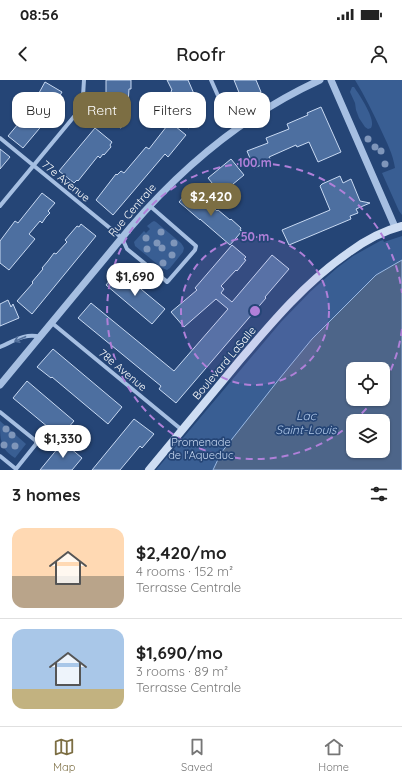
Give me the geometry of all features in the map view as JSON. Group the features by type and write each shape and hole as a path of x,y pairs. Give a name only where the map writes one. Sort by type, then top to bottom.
{"main road":[{"name":"Boulevard LaSalle","path":"149,470 266,330 307,286 337,260 359,245 376,235 398,227"}],"street":[{"path":"0,206 77,113 84,96 84,80"},
{"path":"211,80 235,130"},
{"name":"Rue Centrale","path":"0,385 149,206 177,177 235,130 278,102 320,80"},
{"path":"331,80 398,227"},
{"name":"77e Avenue","path":"0,138 122,238 127,249 167,282 196,248 195,245 149,206"},
{"name":"78e Avenue","path":"52,323 182,430"},
{"path":"0,347 25,336 33,335 40,337"},
{"path":"0,412 37,443 16,468 0,456"}],"green space":[{"path":"355,80 402,80 402,215 382,173 395,168 391,153 372,111"},
{"path":"352,87 354,87 363,100 371,119 371,128 368,129 365,127 359,118 350,92"},
{"path":"154,221 181,243 184,248 183,252 167,270 162,268 135,246 134,242 144,231 146,233 150,229 147,226"},
{"name":"Promenade de l'Aqueduc","path":"402,236 402,260 376,275 221,453 213,470 156,470 281,322 311,291 353,256 380,241 383,240 384,242"},
{"path":"0,421 26,444 15,458 6,451 2,443"}],"water":[{"name":"Lac Saint-Louis","path":"402,260 402,470 213,470 221,453 312,339 376,275"}],"building":[{"path":"106,80 131,80 131,89 129,89 129,92 106,92"},
{"path":"167,80 188,80 193,92 171,92 172,90"},
{"path":"234,80 256,80 261,92 239,92"},
{"path":"45,82 62,92 39,92"},
{"path":"321,107 341,152 318,162 309,142 297,147 296,145 269,157 271,161 254,168 247,151 268,143 266,138 289,129 287,124 308,115 307,113"},
{"path":"15,128 40,128 23,148 8,136"},
{"path":"95,128 112,142 110,145 111,147 100,158 98,156 78,181 77,180 74,183 59,171"},
{"path":"165,128 177,128 186,135 168,157 165,154 113,215 96,200 116,174 117,175 121,171 124,173 146,147 149,149"},
{"path":"0,149 10,157 0,169"},
{"path":"231,159 244,175 221,194 208,178"},
{"path":"340,176 343,183 351,179 360,201 370,203 356,209 358,213 350,216 351,219 289,245 282,230 330,210 320,186"},
{"path":"191,188 217,211 218,210 230,220 231,219 241,228 240,230 242,231 230,245 179,202"},
{"path":"42,193 55,203 48,211 50,213 42,223 40,221 29,234 35,239 9,270 0,263 0,241 15,221 18,223"},
{"path":"81,224 96,236 32,314 17,301 33,283 32,282 54,253 56,254 67,242 65,240 77,226 79,227"},
{"path":"232,245 246,257 244,259 246,260 221,286 224,289 221,293 232,302 272,255 289,269 176,403 159,389 161,386 78,318 91,303 174,371 228,309 216,299 184,327 171,312 197,290 195,288"},
{"path":"118,270 165,309 152,324 106,285"},
{"path":"8,300 11,307 13,304 19,318 0,326 0,304"},
{"path":"53,349 122,407 108,424 52,377 51,378 37,367"},
{"path":"27,381 74,421 60,437 13,398"},
{"path":"134,419 154,434 142,448 140,446 120,470 92,470"},
{"path":"63,442 82,458 72,470 40,470"}]}
